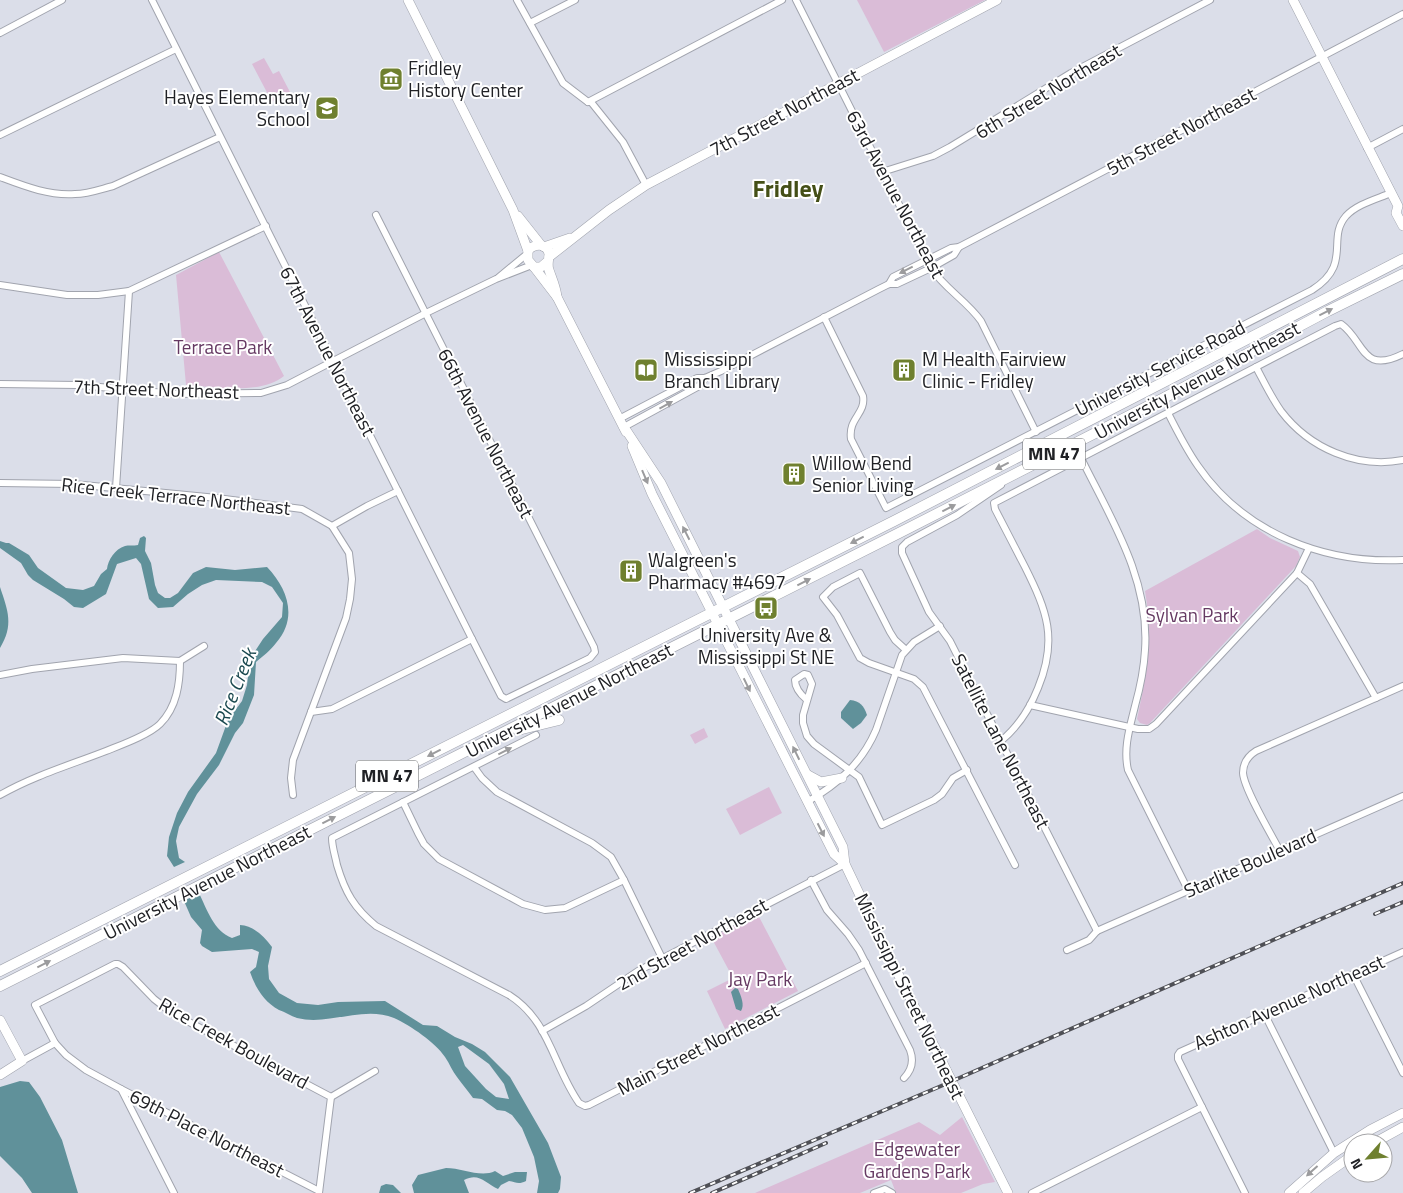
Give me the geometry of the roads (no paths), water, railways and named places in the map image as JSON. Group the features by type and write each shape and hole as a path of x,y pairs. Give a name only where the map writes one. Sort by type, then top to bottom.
{"main road":[{"name":"University Avenue Northeast","path":"0,971 724,607 1403,259"},
{"name":"University Avenue Northeast","path":"0,986 730,620 1403,274"},
{"path":"500,735 559,720"}],"street":[{"path":"0,33 62,0"},
{"name":"67th Avenue Northeast","path":"152,0 472,639 501,696 506,699"},
{"path":"408,0 513,210 528,260 533,266 541,267 548,259 548,251 513,210"},
{"path":"517,0 562,83 588,102 591,102 623,142 646,185"},
{"path":"530,23 575,0"},
{"path":"588,102 782,0"},
{"name":"63rd Avenue Northeast","path":"796,0 926,260 950,291 969,306 981,321 1036,432"},
{"name":"7th Street Northeast","path":"548,259 627,197 646,185 997,0"},
{"name":"6th Street Northeast","path":"882,172 934,156 950,148 1071,73 1210,0"},
{"path":"1293,0 1400,207 1396,213 1403,226"},
{"name":"5th Street Northeast","path":"889,284 893,277 951,248 959,247 1403,14"},
{"path":"0,135 176,49"},
{"path":"1368,148 1403,129"},
{"path":"0,177 32,189 75,194 95,191 113,186 220,137"},
{"name":"University Service Road","path":"824,317 863,396 862,409 852,422 851,439 886,508 1322,284 1333,271 1338,254 1340,227 1347,214 1355,208 1391,192"},
{"name":"66th Avenue Northeast","path":"376,215 594,647 595,652 590,658 506,699"},
{"path":"0,284 66,295 98,295 129,291 266,226"},
{"name":"7th Street Northeast","path":"542,246 577,235"},
{"path":"527,253 535,245 542,246"},
{"name":"5th Street Northeast","path":"622,423 697,378 704,378 889,284 897,284 931,268 954,255 959,247"},
{"name":"7th Street Northeast","path":"496,279 527,253"},
{"name":"Mississippi Street Northeast","path":"548,259 557,297"},
{"name":"7th Street Northeast","path":"0,384 78,385 176,394 261,393 287,385 496,279 533,266"},
{"name":"Mississippi Street Northeast","path":"533,266 557,297 622,423 651,491 807,802 834,854 845,864"},
{"path":"116,488 129,291"},
{"path":"1001,741 1013,731 1030,705 1046,664 1049,636 1047,620 1038,593 995,509 994,503 1341,324 1350,332 1358,346 1370,357 1387,360 1403,354"},
{"path":"1256,368 1268,392 1281,411 1307,438 1323,448 1350,459 1380,462 1403,460"},
{"name":"5th Street Northeast","path":"622,423 701,385 704,378"},
{"path":"1168,413 1199,467 1224,496 1269,531 1298,545 1345,557 1403,560"},
{"name":"Mississippi Street Northeast","path":"622,423 661,483 724,607 843,847 845,864 886,950 1008,1193"},
{"path":"1080,458 1127,550 1141,594 1145,650 1140,684 1126,747 1126,762 1128,770 1188,890"},
{"name":"Satellite Lane Northeast","path":"1016,473 957,515 907,542 902,547 902,553 929,612 950,641 1097,931"},
{"name":"Rice Creek Terrace Northeast","path":"0,483 73,484 217,498 302,509 332,526 349,553 352,579 350,599 346,618 293,760 291,778 293,795"},
{"path":"332,526 398,491"},
{"path":"1030,705 1130,727 1149,729 1156,724 1298,573 1309,548"},
{"path":"906,650 895,640 890,632 860,573 833,587 823,597 837,615 860,658 870,664 914,679 924,687 1015,865"},
{"path":"1298,573 1310,584 1376,698"},
{"path":"807,802 818,796 851,770 874,736 902,655 914,642 940,626"},
{"path":"312,712 332,708 472,639"},
{"path":"0,675 32,669 123,658 180,661 204,646"},
{"path":"0,795 18,785 130,742 160,725 172,708 180,682 180,661"},
{"path":"1280,851 1245,783 1243,767 1246,760 1256,752 1403,686"},
{"path":"807,700 802,715 810,741 851,770 862,782 882,825 934,800 942,794 953,778 967,770"},
{"path":"536,735 332,838 332,847 344,886 352,902 368,920 518,1001 532,1014 542,1031"},
{"path":"474,767 482,778 497,792 602,850 611,857 662,958"},
{"path":"808,775 821,782 842,778"},
{"name":"Starlite Boulevard","path":"1067,950 1089,940 1097,931 1403,796"},
{"path":"403,802 424,844 439,859 447,865 523,904 545,910 566,908 624,880"},
{"name":"2nd Street Northeast","path":"542,1031 586,1006 620,982 662,958 845,864"},
{"name":"Mississippi Street Northeast","path":"811,880 827,910 854,942 910,1050 912,1065 904,1078"},
{"name":"Ashton Avenue Northeast","path":"1202,1107 1178,1060 1178,1055 1182,1049 1403,952"},
{"name":"Main Street Northeast","path":"542,1031 577,1100 582,1105 589,1104 866,963"},
{"name":"69th Place Northeast","path":"118,964 111,965 35,1005 55,1043 75,1063 121,1089 319,1192"},
{"name":"Rice Creek Boulevard","path":"118,964 124,967 154,999 172,1013 331,1097"},
{"path":"1353,974 1403,1073"},
{"path":"1264,1013 1334,1153"},
{"path":"0,1020 22,1062"},
{"path":"0,1075 55,1043"},
{"name":"Rice Creek Boulevard","path":"331,1097 375,1071"},
{"path":"121,1089 174,1193"},
{"name":"Rice Creek Boulevard","path":"319,1192 331,1097"},
{"path":"1032,1193 1202,1107 1245,1193"},
{"path":"1289,1193 1334,1153 1370,1130 1400,1115 1403,1128"},
{"path":"1309,1191 1343,1164"},
{"path":"874,1193 886,1189 890,1191"}],"water":[{"name":"Rice Creek","path":"144,536 146,538 145,551 151,563 155,585 158,593 165,598 170,598 178,593 193,573 206,567 235,570 267,567 280,585 288,604 287,624 283,633 272,648 256,662 254,695 243,723 235,733 219,765 197,794 179,827 176,841 179,858 185,862 174,867 167,856 169,837 177,813 188,792 216,753 228,720 242,701 247,685 250,659 263,639 282,617 283,603 272,587 262,582 216,580 202,585 173,607 158,608 149,599 141,564 136,558 117,564 106,594 83,608 74,607 33,580 21,563 0,548 0,541 9,543 29,555 38,568 66,588 83,590 94,586 101,574 107,569 110,559 115,552 125,546 138,545 140,538"},
{"path":"0,587 7,611 8,625 0,648"},
{"path":"850,700 861,704 867,715 853,729 841,718 841,712"},
{"path":"199,893 216,925 232,938 240,935 240,925 250,927 262,935 272,947 268,966 269,979 279,993 297,1003 318,1005 338,1002 385,1001 423,1025 437,1026 485,1052 510,1077 548,1143 561,1177 558,1193 537,1193 539,1181 534,1157 522,1128 512,1115 505,1111 497,1110 482,1099 473,1098 455,1075 441,1051 429,1040 401,1021 382,1015 358,1014 309,1020 297,1018 279,1010 261,994 250,972 256,967 259,952 252,949 212,952 202,946 200,943 202,930 191,917 184,901","holes":["463,1045 489,1064 504,1084 509,1099 496,1097 486,1089 465,1066 458,1047"]},
{"path":"735,988 738,989 742,1000 743,1006 741,1011 736,1009 731,992"},
{"path":"20,1081 29,1082 40,1097 62,1140 78,1193 32,1193 22,1178 0,1156 0,1087"},
{"path":"446,1168 478,1173 495,1171 503,1176 515,1172 527,1172 526,1181 519,1183 509,1181 498,1189 482,1179 474,1177 464,1180 469,1193 414,1193 412,1185 418,1175"},
{"path":"386,1184 393,1185 401,1193 379,1193 381,1186"}],"railway":[{"path":"690,1193 941,1086 1403,883"},
{"path":"1375,914 1403,902"},
{"path":"712,1193 826,1143"}],"place":[{"name":"Fridley History Center","path":"391,79"},
{"name":"Hayes Elementary School","path":"327,108"},
{"name":"Mississippi Branch Library","path":"646,370"},
{"name":"M Health Fairview Clinic - Fridley","path":"904,370"},
{"name":"Willow Bend Senior Living","path":"794,474"},
{"name":"Walgreen's Pharmacy #4697","path":"631,571"},
{"name":"University Ave & Mississippi St NE","path":"766,608"}],"district":[{"name":"Fridley","path":"788,189"}],"park label":[{"name":"Terrace Park","path":"223,347"},
{"name":"Sylvan Park","path":"1192,615"},
{"name":"Jay Park","path":"760,979"},
{"name":"Edgewater Gardens Park","path":"917,1160"}]}
